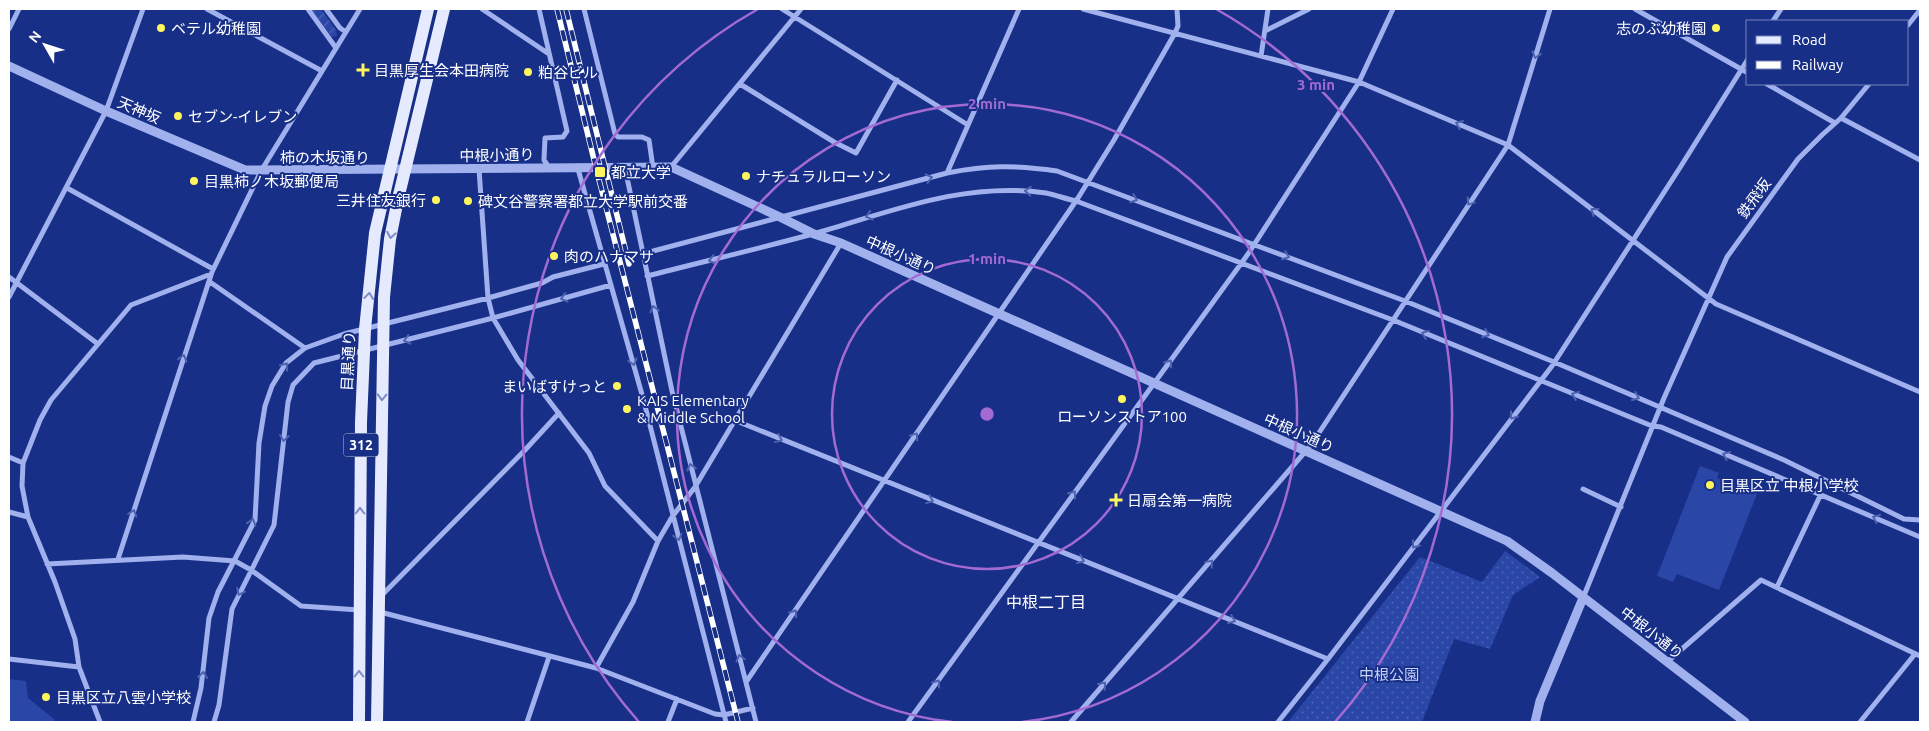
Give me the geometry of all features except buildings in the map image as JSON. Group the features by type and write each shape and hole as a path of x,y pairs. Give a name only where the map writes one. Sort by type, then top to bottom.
{"main road":[{"name":"目黒通り","path":"359,722 361,422 365,329 375,233 388,170 428,9"},
{"name":"312","path":"377,722 383,324 390,239 404,170 444,9"}],"street":[{"path":"9,29 19,9"},
{"path":"9,297 106,111 143,9"},
{"path":"207,9 322,71"},
{"path":"308,9 336,48"},
{"path":"326,9 340,28 346,32"},
{"path":"118,559 212,272 261,171 360,9"},
{"path":"482,9 549,54"},
{"path":"539,9 567,131 563,137 545,138 544,160 550,169"},
{"path":"584,9 615,134 622,137 642,137 649,140 654,168"},
{"path":"782,9 968,125"},
{"path":"671,168 801,9"},
{"path":"947,173 1019,9"},
{"path":"1083,9 1359,82 1508,145 1716,304 1920,392"},
{"path":"746,682 1088,183 1175,33 1178,26 1177,9"},
{"path":"1261,56 1268,9"},
{"path":"1265,31 1309,9"},
{"path":"908,722 1253,246 1359,82 1393,9"},
{"path":"1072,722 1307,452 1508,145 1550,9"},
{"path":"1635,9 1746,72"},
{"path":"1774,20 1781,9"},
{"path":"1909,24 1920,10"},
{"path":"1278,722 1553,364 1746,62"},
{"name":"天神坂","path":"9,66 106,111 241,169 261,171"},
{"path":"740,84 834,142 856,153 897,80"},
{"path":"1769,85 1835,123"},
{"name":"鉄飛坂","path":"1583,598 1659,409 1727,257 1798,159 1841,118 1868,85"},
{"path":"1841,118 1920,160"},
{"path":"642,256 947,173 982,167 1024,166 1057,171 1404,303 1784,460 1904,519 1920,520"},
{"path":"625,168 642,256 696,487 756,722"},
{"name":"中根小通り","path":"388,170 671,168 784,218 814,234 841,243 1507,541 1746,722"},
{"path":"578,169 643,398 726,722"},
{"name":"柿の木坂通り","path":"261,171 388,170"},
{"path":"478,170 488,298 493,318 518,360 589,454 605,486 658,541"},
{"path":"67,188 212,272"},
{"path":"646,273 814,234 886,211 940,198 984,190 1048,193 1077,200 1394,319 1652,426 1661,427 1920,538"},
{"path":"596,668 633,602 658,541 672,516 696,487 734,420 841,243"},
{"path":"193,722 202,688 209,618 218,592 254,520 259,443 265,406 272,386 286,363 305,348 365,329 488,298 542,283 553,277 604,264"},
{"path":"100,722 79,667 75,639 28,516 22,486 23,463 40,420 51,400 131,305 212,272"},
{"path":"9,277 98,344"},
{"path":"210,282 305,348"},
{"path":"214,722 219,705 232,609 274,525 288,402 293,386 314,363 493,318 610,283"},
{"path":"380,597 559,413"},
{"path":"734,420 1328,659"},
{"path":"9,457 23,463"},
{"path":"1583,489 1621,507"},
{"path":"1778,587 1820,496"},
{"path":"9,512 28,516"},
{"path":"47,564 183,557 235,561 251,570 301,606 360,610"},
{"path":"1667,662 1761,580 1918,655 1860,722"},
{"path":"1535,722 1540,701 1583,598"},
{"path":"380,612 596,668 715,714 724,715 753,708"},
{"path":"527,722 549,657"},
{"path":"9,659 79,667"},
{"path":"668,722 677,699"}],"green space":[{"path":"311,9 321,9 336,30 337,36 332,37"},
{"path":"1700,466 1719,473 1717,478 1757,494 1719,590 1677,574 1673,582 1657,576"},
{"name":"中根公園","path":"1505,551 1540,577 1513,595 1490,649 1454,639 1422,722 1288,722 1420,557 1482,582"},
{"path":"9,679 26,681 28,698 54,719 55,722 9,722"}],"railway":[{"path":"557,9 738,722"},
{"path":"566,9 629,264"}],"place":[{"name":"ベテル幼稚園","path":"161,28"},
{"name":"志のぶ幼稚園","path":"1716,28"},
{"name":"目黒厚生会本田病院","path":"363,70"},
{"name":"粕谷ビル","path":"528,72"},
{"name":"セブン-イレブン","path":"178,116"},
{"name":"都立大学","path":"600,172"},
{"name":"ナチュラルローソン","path":"746,176"},
{"name":"目黒柿ノ木坂郵便局","path":"194,181"},
{"name":"三井住友銀行","path":"436,200"},
{"name":"碑文谷警察署都立大学駅前交番","path":"468,201"},
{"name":"肉のハナマサ","path":"554,256"},
{"name":"まいばすけっと","path":"617,386"},
{"name":"ローソンストア100","path":"1122,399"},
{"name":"KAIS Elementary & Middle School","path":"627,409"},
{"name":"目黒区立 中根小学校","path":"1710,485"},
{"name":"日扇会第一病院","path":"1116,500"},
{"name":"目黒区立八雲小学校","path":"46,697"}],"district":[{"name":"中根二丁目","path":"1046,602"}]}
